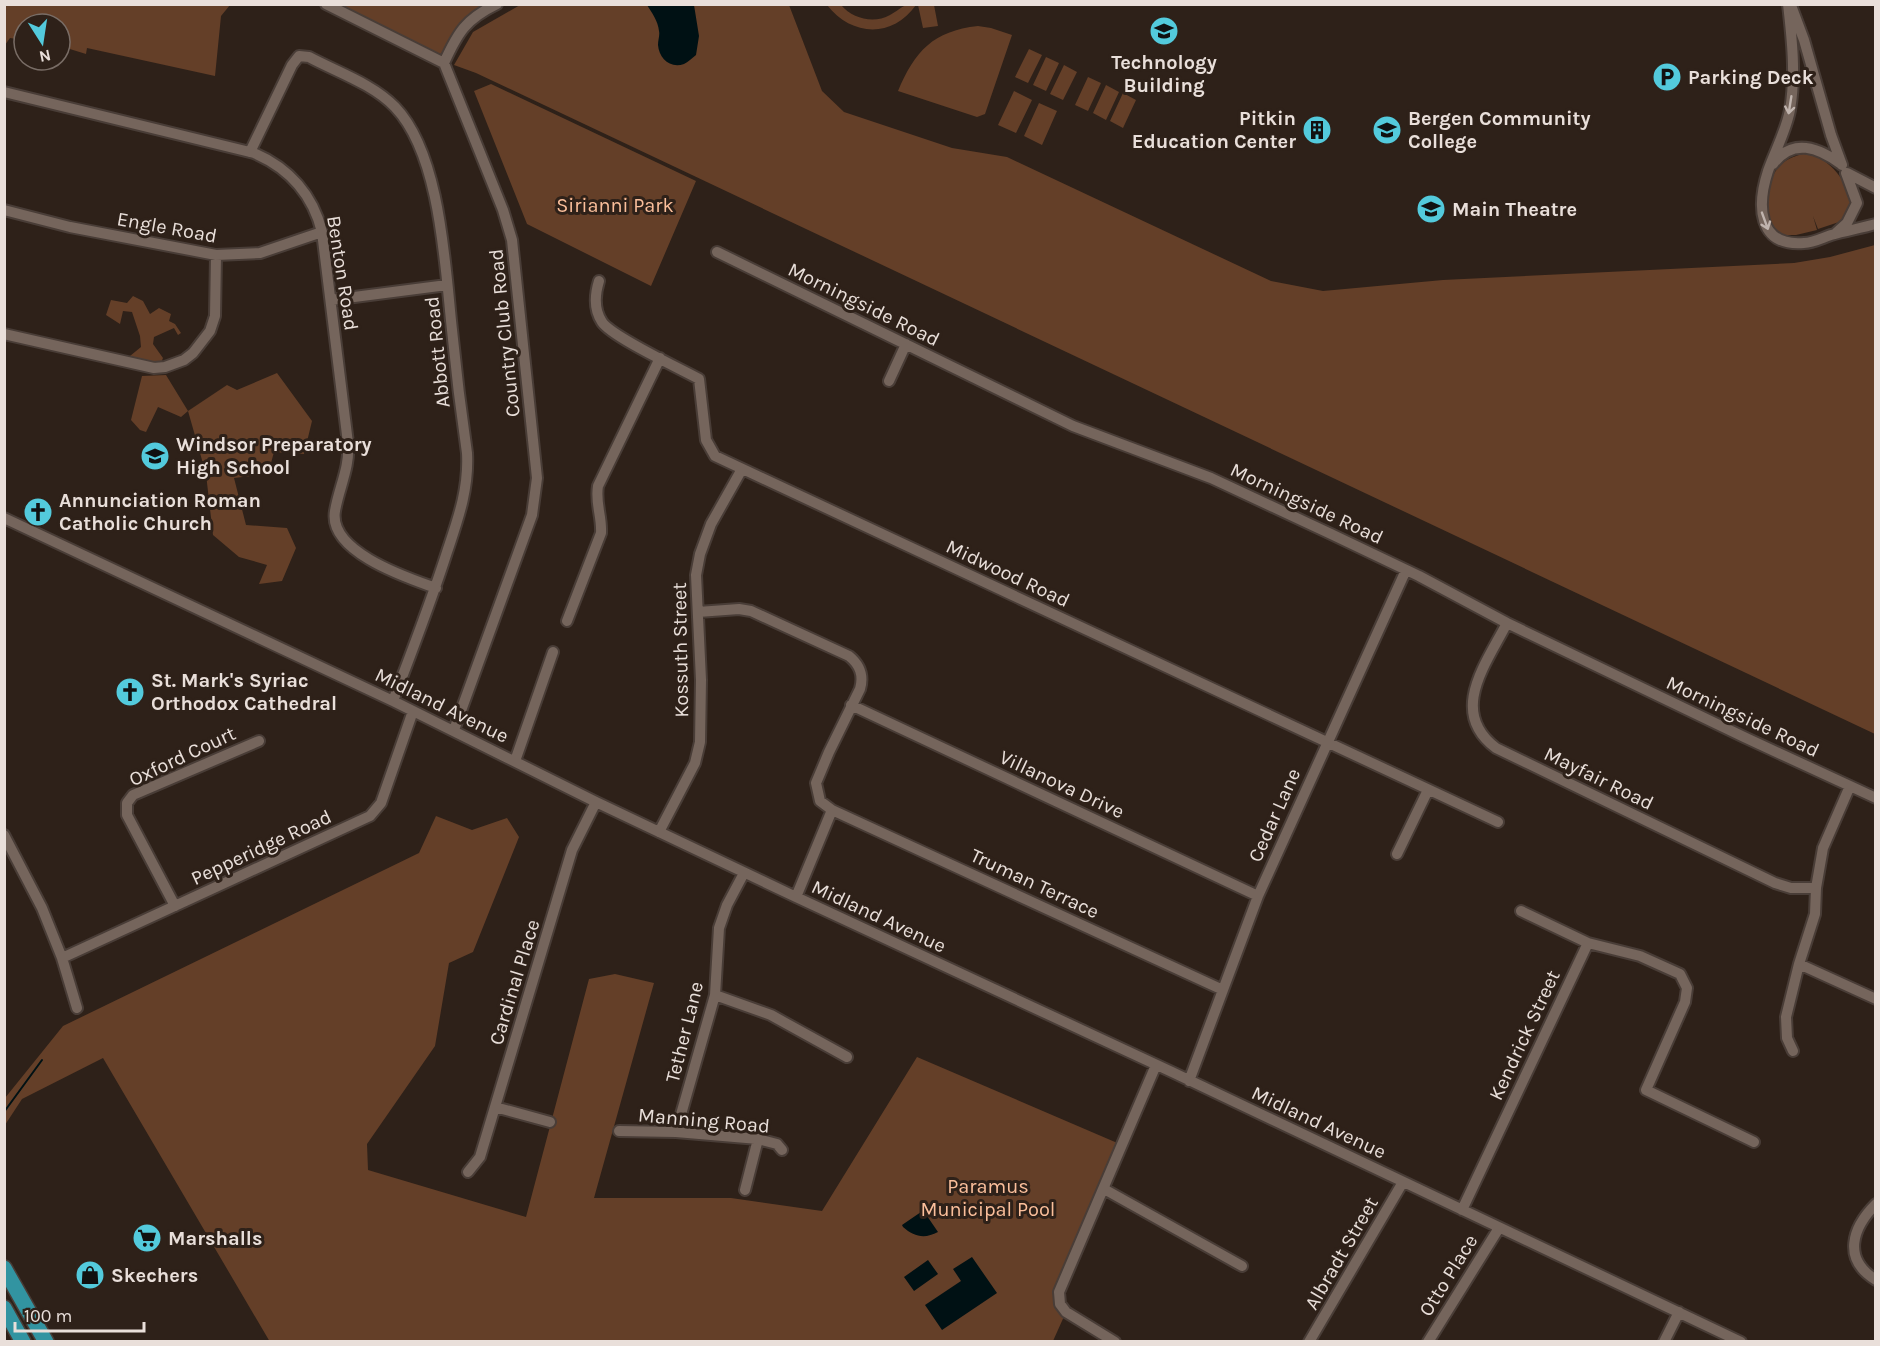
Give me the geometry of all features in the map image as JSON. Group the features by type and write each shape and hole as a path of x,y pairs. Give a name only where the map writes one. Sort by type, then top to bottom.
{"highway":[{"path":"4,1268 46,1341"},
{"path":"4,1308 23,1341"}],"street":[{"path":"326,4 444,63 455,38 466,23 497,4"},
{"path":"1789,4 1801,32 1831,135 1857,202 1847,223 1833,235"},
{"path":"1789,4 1793,60 1792,91 1785,126 1768,171 1761,208 1763,221 1776,237 1786,242 1805,243 1875,224"},
{"name":"Abbott Road","path":"250,152 292,65 299,56 309,57 377,92 397,109 406,120 423,156 429,176 441,228 468,469 464,500 436,588 393,701"},
{"name":"Country Club Road","path":"444,63 508,224 513,251 537,478 532,515 454,730"},
{"name":"Benton Road","path":"4,92 250,152 264,157 294,180 312,204 322,232 331,300 349,455 348,467 334,513 337,526 351,544 377,565 436,588"},
{"path":"1768,171 1778,158 1790,150 1804,147 1818,150 1872,186"},
{"name":"Engle Road","path":"4,210 70,227 216,255 260,252 322,232"},
{"name":"Morningside Road","path":"717,252 1073,426 1211,478 1406,570 1507,623 1875,798"},
{"path":"4,334 154,368 175,365 193,353 214,323 216,255"},
{"name":"Midwood Road","path":"599,281 596,306 603,324 619,336 699,379 706,440 715,456 1498,822"},
{"path":"331,300 447,285"},
{"path":"889,381 906,345"},
{"path":"567,621 601,533 596,505 598,486 660,358"},
{"name":"Kossuth Street","path":"659,832 695,763 700,742 701,680 696,575 704,540 742,469"},
{"name":"Midland Avenue","path":"4,518 454,730 744,873 1741,1341"},
{"name":"Cedar Lane","path":"1189,1081 1258,896 1406,570"},
{"path":"698,612 739,609 751,611 849,656 859,667 862,681 860,689 816,783 820,801 832,810 796,897"},
{"name":"Mayfair Road","path":"1507,623 1473,693 1473,714 1476,725 1496,748 1775,883 1791,888 1816,888"},
{"path":"515,761 553,652"},
{"name":"Villanova Drive","path":"851,705 1258,896"},
{"name":"Pepperidge Road","path":"62,958 370,816 381,803 413,711"},
{"name":"Oxford Court","path":"175,906 127,815 128,803 133,795 259,741"},
{"path":"1793,1051 1787,1038 1786,1017 1799,964 1815,914 1816,888 1823,848 1850,786"},
{"path":"1397,854 1428,790"},
{"name":"Cardinal Place","path":"468,1172 480,1157 572,850 596,802"},
{"name":"Truman Terrace","path":"832,810 1223,990"},
{"path":"4,835 42,908 62,958 77,1008"},
{"name":"Tether Lane","path":"676,1132 715,995 719,928 727,905 744,873"},
{"path":"1521,911 1588,943 1640,956 1680,974 1686,988 1685,1002 1646,1090 1754,1142"},
{"name":"Kendrick Street","path":"1462,1210 1588,943"},
{"path":"1799,964 1875,999"},
{"path":"715,995 771,1016 847,1057"},
{"path":"1115,1341 1074,1317 1060,1304 1059,1292 1156,1065"},
{"path":"495,1107 550,1122"},
{"name":"Manning Road","path":"619,1131 676,1132 758,1139 777,1144 782,1150"},
{"path":"745,1190 758,1139"},
{"name":"Albradt Street","path":"1309,1341 1403,1182"},
{"path":"1104,1189 1242,1266"},
{"path":"1875,1204 1857,1228 1854,1247 1860,1265 1875,1280"},
{"name":"Otto Place","path":"1428,1341 1499,1228"},
{"path":"1664,1341 1679,1312"}],"green space":[{"path":"5,4 230,4 221,16 215,76 87,48 86,54 72,50 72,12 12,12 12,38 5,45"},
{"path":"328,5 497,5 480,13 444,63"},
{"path":"520,5 789,5 822,91 844,112 952,148 1007,157 1271,281 1323,291 1443,280 1794,263 1830,257 1875,245 1875,734 476,73 454,65 473,32"},
{"path":"827,5 841,5 858,17 877,19 884,18 904,6 916,5 895,24 871,29 859,28 848,23"},
{"path":"918,5 934,5 938,26 923,28"},
{"path":"978,26 1012,35 985,114 977,117 898,91 911,65 927,45 949,33"},
{"path":"1029,49 1042,55 1028,83 1015,77"},
{"path":"1046,57 1059,63 1046,91 1033,85"},
{"path":"1064,65 1077,72 1063,100 1050,94"},
{"path":"1088,77 1101,83 1088,111 1075,105"},
{"name":"Sirianni Park","path":"491,84 696,181 651,286 527,224 474,91"},
{"path":"1106,85 1119,92 1106,120 1093,113"},
{"path":"1014,91 1032,100 1016,133 998,125"},
{"path":"1123,93 1136,100 1123,128 1110,121"},
{"path":"1039,103 1057,111 1042,145 1024,136"},
{"path":"1803,154 1821,159 1828,164 1840,176 1854,200 1842,221 1818,229 1813,216 1817,230 1784,237 1774,229 1770,221 1767,197 1771,181 1780,165"},
{"path":"133,296 143,301 150,314 159,308 171,314 169,321 175,324 181,333 178,335 174,328 154,337 153,344 163,358 160,365 130,356 141,347 132,312 123,311 120,324 106,315 111,300 127,303"},
{"path":"277,373 312,421 304,454 274,452 268,474 234,478 246,525 287,528 296,548 282,581 259,584 267,565 239,557 213,535 206,474 188,411 227,385 237,390"},
{"path":"166,375 188,411 181,417 158,407 146,432 140,430 131,420 142,376"},
{"name":"Paramus Municipal Pool","path":"436,816 472,830 507,818 519,837 473,952 449,963 435,1046 367,1144 368,1170 526,1217 589,979 615,974 654,983 594,1198 731,1198 822,1211 917,1057 1122,1145 1059,1292 1066,1312 1053,1341 270,1342 103,1058 22,1099 5,1125 5,1098 63,1026 419,853"}],"shaded area":[{"path":"647,5 694,5 699,36 696,55 686,63 679,65 670,64 663,58 658,45 657,24"},
{"path":"921,1212 925,1213 938,1232 929,1236 920,1236 903,1227 902,1225"},
{"path":"972,1257 997,1293 942,1330 925,1305 961,1281 953,1269"},
{"path":"928,1260 938,1274 914,1291 904,1277"}],"waterway":[{"path":"4,1112 42,1060"}],"place":[{"name":"Technology Building","path":"1164,31"},
{"name":"Parking Deck","path":"1667,77"},
{"name":"Pitkin Education Center","path":"1317,130"},
{"name":"Bergen Community College","path":"1387,130"},
{"name":"Main Theatre","path":"1431,209"},
{"name":"Windsor Preparatory High School","path":"155,456"},
{"name":"Annunciation Roman Catholic Church","path":"38,512"},
{"name":"St. Mark's Syriac Orthodox Cathedral","path":"130,692"},
{"name":"Marshalls","path":"147,1238"},
{"name":"Skechers","path":"90,1275"}]}
